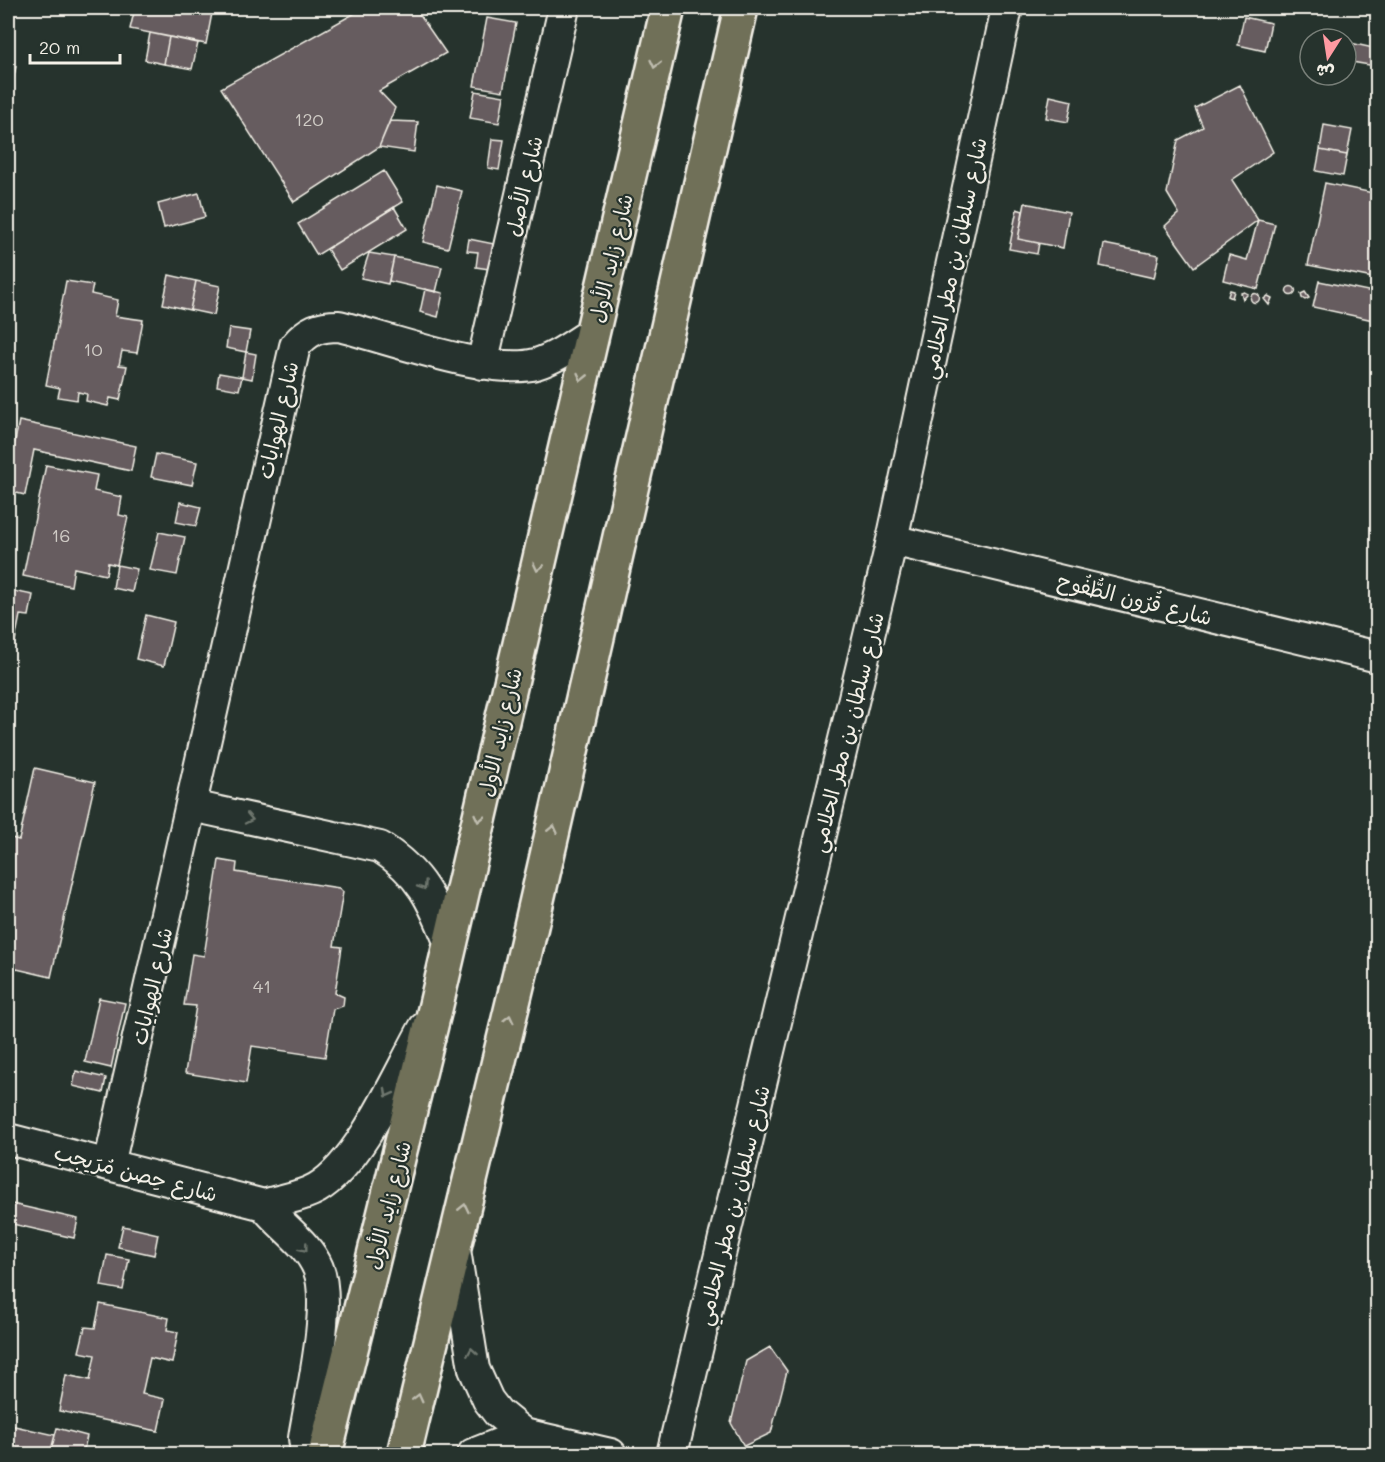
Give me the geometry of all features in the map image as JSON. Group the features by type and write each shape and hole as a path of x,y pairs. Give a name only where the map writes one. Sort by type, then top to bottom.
{"main road":[{"name":"شارع زايد الأول","path":"325,1455 436,1005 668,8"},
{"path":"404,1455 455,1250 741,8"}],"street":[{"name":"شارع الأصل","path":"482,364 564,8"},
{"name":"شارع سلطان بن مطر الحلامي","path":"672,1455 892,540 1007,8"},
{"name":"شارع الهوايات","path":"109,1165 295,346 305,333 321,326 339,326 482,364 510,368 537,364 592,333"},
{"name":"شارع قُرُون الطُّفُوح","path":"892,540 1377,657"},
{"path":"192,807 380,847 399,859 415,874 433,901 450,944"},
{"path":"306,1455 304,1438 321,1323 323,1292 319,1269 305,1247 264,1205 315,1189 347,1164 436,1005"},
{"name":"شارع حِصن مُرَيجب","path":"8,1139 264,1205"},
{"path":"455,1250 474,1369 480,1385 498,1413 524,1434 611,1455"},
{"path":"473,1455 524,1434"}],"building":[{"path":"135,8 213,8 206,44 130,29"},
{"path":"364,8 415,8 446,53 379,91 395,108 379,147 294,202 221,88"},
{"path":"1244,17 1271,23 1265,51 1238,45"},
{"path":"487,18 516,23 503,91 474,86"},
{"path":"150,33 169,37 164,64 145,60"},
{"path":"169,37 198,43 192,69 164,64"},
{"path":"1358,45 1378,49 1375,66 1358,63"},
{"path":"8,64 16,66 9,101 8,100"},
{"path":"1240,85 1273,152 1232,180 1258,220 1194,267 1165,226 1179,213 1167,193 1178,140 1203,127 1195,108"},
{"path":"475,91 504,96 499,123 470,118"},
{"path":"1050,96 1072,101 1068,122 1046,118"},
{"path":"390,121 418,122 414,152 379,147"},
{"path":"1324,125 1352,130 1347,155 1320,150"},
{"path":"492,139 504,140 499,170 488,168"},
{"path":"1320,150 1347,155 1343,176 1316,171"},
{"path":"384,171 403,202 317,255 298,224"},
{"path":"1325,183 1378,194 1378,279 1308,265"},
{"path":"437,185 462,191 448,248 423,242"},
{"path":"199,193 205,217 164,228 158,204"},
{"path":"1025,203 1069,212 1063,248 1018,239"},
{"path":"394,207 407,229 340,270 327,249"},
{"path":"1017,209 1023,211 1018,239 1039,243 1037,254 1009,249"},
{"path":"1258,220 1275,224 1258,289 1223,280 1229,255 1247,260"},
{"path":"469,239 494,244 489,269 476,267 478,252 467,251"},
{"path":"1104,244 1159,255 1154,278 1100,266"},
{"path":"369,253 394,257 388,284 361,278"},
{"path":"394,257 442,267 436,292 389,281"},
{"path":"169,275 196,281 190,310 163,304"},
{"path":"66,281 93,285 91,294 118,300 115,316 143,320 137,353 122,351 119,365 127,366 120,400 110,398 108,406 86,401 87,394 78,392 77,400 58,397 60,388 46,385"},
{"path":"196,281 220,286 214,315 190,310"},
{"path":"1319,281 1378,293 1378,321 1313,307"},
{"path":"1291,286 1296,291 1291,296 1286,291"},
{"path":"425,289 443,293 438,317 420,312"},
{"path":"1230,290 1234,291 1232,298 1228,296"},
{"path":"1305,292 1309,298 1305,300 1301,294"},
{"path":"1241,293 1248,294 1243,299"},
{"path":"1255,294 1259,298 1255,302 1251,298"},
{"path":"1268,296 1272,298 1269,305 1264,299"},
{"path":"229,328 250,331 246,352 226,348"},
{"path":"246,352 256,354 252,379 242,377"},
{"path":"219,373 242,377 239,390 217,386"},
{"path":"19,421 136,446 131,471 34,450 25,495 8,491 8,475"},
{"path":"156,454 197,462 192,485 151,477"},
{"path":"46,465 97,475 94,491 122,497 119,515 128,517 117,565 108,563 106,575 74,568 71,586 23,576"},
{"path":"180,502 201,507 196,526 176,522"},
{"path":"159,532 185,537 177,575 150,570"},
{"path":"117,565 137,569 132,592 113,588"},
{"path":"8,590 33,595 29,616 20,615 15,641 8,640"},
{"path":"146,615 174,622 164,666 136,659"},
{"path":"35,768 95,782 51,977 8,967 8,837 19,840"},
{"path":"219,860 237,863 236,872 339,888 343,892 334,946 342,947 335,993 344,997 343,1006 333,1009 325,1057 252,1046 246,1083 185,1073 196,1006 184,1005 192,954 204,956"},
{"path":"99,998 125,1003 111,1068 85,1062"},
{"path":"76,1071 106,1078 103,1093 73,1086"},
{"path":"8,1203 12,1204 8,1221"},
{"path":"12,1204 78,1219 74,1238 8,1223"},
{"path":"123,1226 158,1234 154,1255 118,1247"},
{"path":"107,1255 129,1259 123,1290 101,1286"},
{"path":"100,1304 169,1318 167,1330 178,1332 172,1363 150,1358 142,1394 165,1399 158,1431 59,1411 66,1375 90,1380 95,1355 79,1352 85,1327 95,1328"},
{"path":"770,1347 787,1371 771,1433 744,1446 731,1423 746,1361"},
{"path":"10,1425 55,1435 50,1454 20,1454 8,1451"},
{"path":"57,1428 87,1436 83,1454 50,1454"}]}
